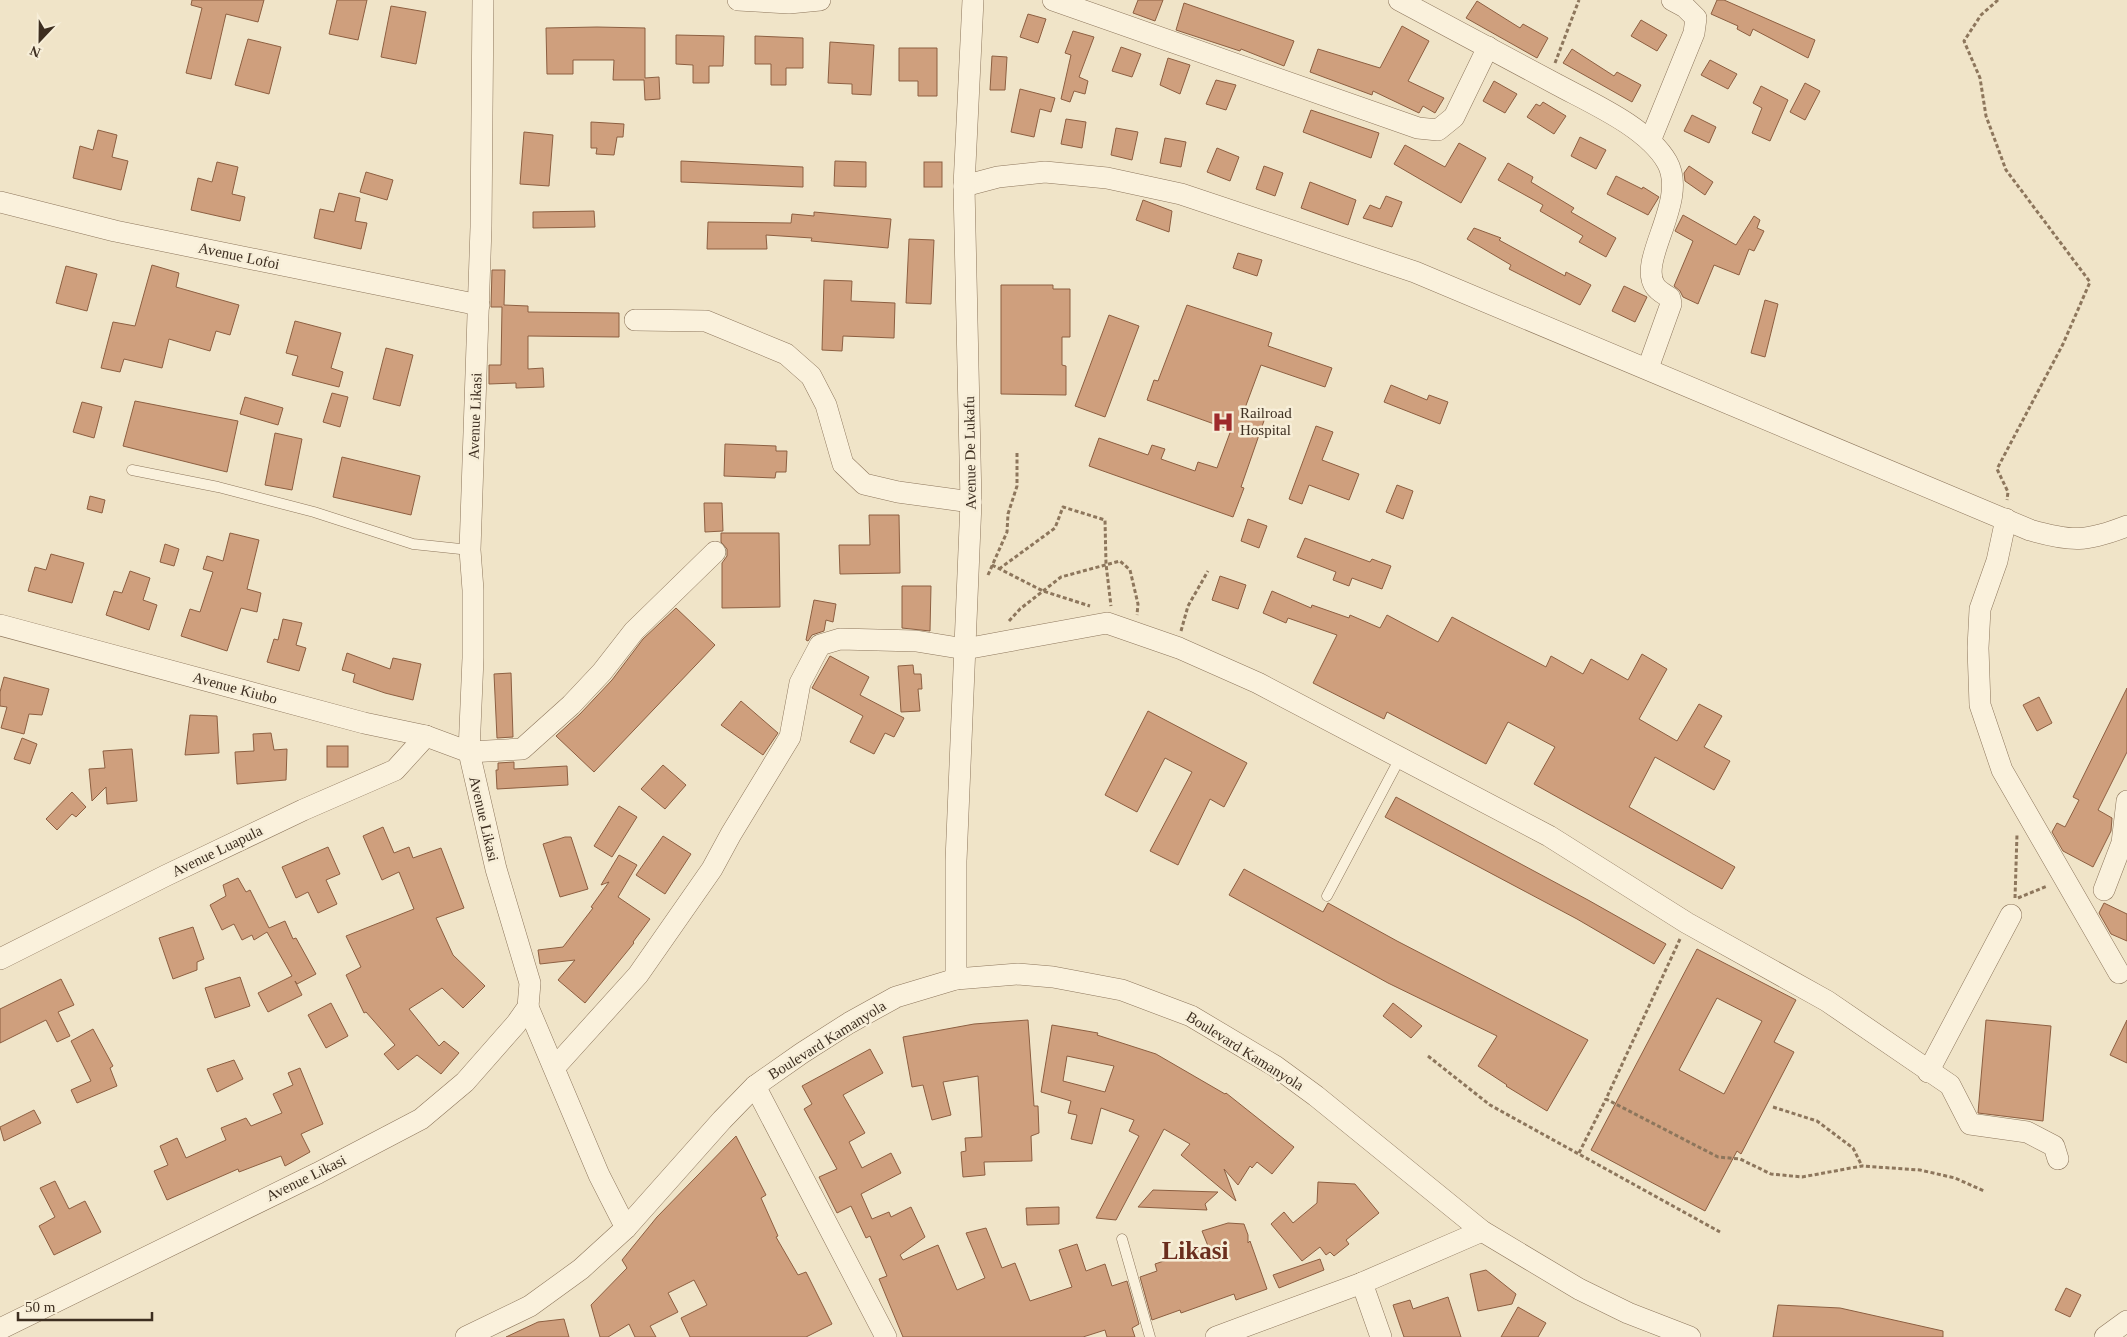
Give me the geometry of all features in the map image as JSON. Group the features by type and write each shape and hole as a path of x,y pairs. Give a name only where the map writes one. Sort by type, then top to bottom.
{"street":[{"name":"Avenue Likasi","path":"0,1329 318,1173 421,1119 465,1082 516,1024 528,1006 530,983 496,869 469,752 474,658 473,590 470,550 478,305 483,0"},
{"path":"738,0 789,2 820,0"},
{"name":"Avenue De Lukafu","path":"956,978 956,861 971,502 964,186 973,0"},
{"path":"1054,0 1418,128 1438,130 1454,117 1488,47"},
{"path":"1400,0 1610,114 1650,141 1667,163 1673,182 1671,203 1650,268 1655,286 1670,298 1671,304 1648,368"},
{"path":"1650,141 1694,33 1696,18 1672,0"},
{"path":"964,186 998,177 1045,172 1107,178 1181,194 1415,272 1648,368 2030,530 2062,539 2098,538 2127,526"},
{"name":"Avenue Lofoi","path":"0,202 115,231 478,305"},
{"path":"635,320 706,320 786,354 811,376 826,405 843,464 864,484 898,492 971,502"},
{"path":"2006,519 1997,561 1980,609 1978,648 1980,705 2002,770 2066,878 2119,973"},
{"path":"469,752 522,749 571,705 602,672 634,630 714,552"},
{"path":"555,1067 638,975 712,869 790,737 800,683 820,645 840,638 916,641 965,649 1106,624 1179,648 1258,683 1548,836 1687,923 1827,1001 1928,1072 1950,1085 1970,1124 2027,1132 2054,1146 2058,1159"},
{"name":"Avenue Kiubo","path":"0,625 354,720 426,736 469,752"},
{"name":"Avenue Luapula","path":"0,959 216,851 302,810 395,770 426,736"},
{"path":"2104,890 2122,843 2127,801"},
{"path":"1928,1072 2012,906"},
{"name":"Boulevard Kamanyola","path":"466,1337 530,1306 555,1290 588,1263 626,1228 722,1120 755,1086 810,1048 896,997 956,978 1018,974 1053,977 1122,990 1191,1016 1275,1066 1316,1096 1482,1231 1579,1289 1628,1313 1690,1337"},
{"path":"528,1006 600,1174 626,1228"},
{"path":"755,1086 886,1337"},
{"path":"1216,1337 1362,1283 1482,1231"},
{"path":"1362,1283 1381,1337"},
{"path":"2105,1337 2127,1321"}],"lane":[{"path":"132,470 162,475 314,512 413,544 470,550"},
{"path":"1327,896 1400,758"},
{"path":"1122,1239 1150,1337"}],"path":[{"path":"1548,80 1579,0"},
{"path":"1998,0 1981,15 1964,41 1980,78 1986,116 2006,170 2090,282 2063,344 1997,469 2008,492 2006,519"},
{"path":"986,578 1007,532 1008,514 1017,486 1017,452"},
{"path":"999,568 1055,528 1063,507 1105,520 1106,564 1112,603 1110,612"},
{"path":"992,565 1042,591 1093,607"},
{"path":"2012,906 2017,832 2028,816"},
{"path":"2012,906 2066,878"},
{"path":"1579,1153 1687,923"},
{"path":"1428,1056 1490,1105 1720,1232"},
{"path":"1606,1099 1718,1157 1740,1159 1771,1174 1802,1178 1862,1166 1920,1170 1955,1178 1984,1191"},
{"path":"1773,1107 1816,1121 1853,1148 1862,1166"}],"building":[{"path":"192,0 264,0 258,22 226,14 211,79 186,73 202,8 191,5"},
{"path":"337,0 367,0 358,40 329,34"},
{"path":"1138,0 1163,0 1155,21 1133,13"},
{"path":"1717,0 1724,0 1815,40 1808,58 1753,29 1750,36 1737,29 1738,26 1711,14"},
{"path":"1477,1 1520,28 1523,24 1548,38 1537,58 1466,18"},
{"path":"1184,3 1294,41 1284,66 1241,49 1240,51 1176,30"},
{"path":"391,6 426,12 416,64 381,57"},
{"path":"1028,14 1046,19 1038,43 1020,37"},
{"path":"1641,20 1667,35 1657,51 1631,36"},
{"path":"1402,26 1429,41 1408,81 1444,98 1435,113 1423,106 1419,113 1373,91 1372,95 1310,72 1318,49 1380,68"},
{"path":"546,28 645,28 645,78 659,77 660,99 645,100 644,80 613,80 614,60 573,60 573,74 547,74"},
{"path":"1073,31 1094,37 1079,77 1088,81 1085,94 1074,91 1070,102 1061,99 1071,55 1065,53"},
{"path":"676,35 724,36 723,66 709,66 709,83 693,83 693,65 676,64"},
{"path":"755,36 803,38 803,68 786,68 786,85 771,85 771,64 755,64"},
{"path":"248,39 281,47 269,94 235,85"},
{"path":"830,42 874,45 871,95 852,94 852,84 828,83"},
{"path":"1121,47 1141,54 1132,77 1112,71"},
{"path":"899,48 937,48 937,96 918,96 918,81 899,81"},
{"path":"1572,49 1614,76 1617,72 1641,85 1632,102 1563,63"},
{"path":"992,56 1007,57 1005,90 990,90"},
{"path":"1168,58 1190,65 1180,94 1160,85"},
{"path":"1710,60 1737,74 1728,89 1701,75"},
{"path":"1216,80 1236,85 1226,110 1206,104"},
{"path":"1494,81 1517,94 1505,113 1483,101"},
{"path":"1805,83 1820,91 1805,120 1790,112"},
{"path":"1761,86 1788,100 1770,141 1752,133 1762,108 1753,103"},
{"path":"1020,89 1055,98 1051,112 1040,109 1034,137 1011,132"},
{"path":"1543,102 1566,116 1554,134 1527,117 1536,104 1540,106"},
{"path":"1311,110 1379,133 1371,158 1303,132"},
{"path":"1692,115 1716,127 1709,143 1684,131"},
{"path":"1066,119 1086,122 1082,148 1061,144"},
{"path":"591,122 624,124 623,137 617,137 614,155 596,154 597,148 591,148"},
{"path":"1116,128 1138,132 1132,160 1111,155"},
{"path":"98,130 117,135 112,157 128,161 121,190 73,178 80,146 93,150"},
{"path":"524,132 553,135 549,186 520,184"},
{"path":"1580,137 1606,150 1596,169 1571,156"},
{"path":"1165,138 1186,142 1181,167 1160,163"},
{"path":"1459,143 1486,158 1461,203 1394,164 1405,145 1445,167"},
{"path":"1217,148 1239,157 1230,181 1207,172"},
{"path":"681,161 803,167 803,187 681,182"},
{"path":"835,161 866,162 866,187 834,186"},
{"path":"217,162 238,167 232,194 245,197 240,221 191,210 198,178 212,182"},
{"path":"924,162 942,162 942,187 924,187"},
{"path":"1508,163 1533,177 1531,182 1574,208 1571,212 1616,238 1606,257 1579,242 1583,236 1540,211 1543,205 1498,180"},
{"path":"1264,166 1283,173 1275,196 1256,189"},
{"path":"1689,166 1713,182 1705,195 1685,181 1684,173"},
{"path":"366,172 393,180 387,200 360,192"},
{"path":"1616,176 1642,189 1643,187 1659,197 1648,215 1607,194"},
{"path":"1310,182 1356,200 1348,225 1301,208"},
{"path":"339,193 360,198 355,221 367,223 361,249 314,238 320,209 334,212"},
{"path":"1386,196 1402,202 1392,227 1363,218 1370,205 1380,209"},
{"path":"1143,200 1172,211 1169,232 1136,220"},
{"path":"594,211 595,227 533,228 533,212"},
{"path":"814,212 891,219 888,248 811,241 812,238 766,235 767,249 707,249 708,222 791,223 792,214 814,216"},
{"path":"1683,215 1736,245 1754,216 1760,220 1757,228 1764,231 1754,251 1749,249 1739,275 1714,265 1698,304 1683,297 1674,286 1693,241 1675,231"},
{"path":"1474,228 1501,238 1499,240 1565,276 1566,272 1591,285 1580,305 1509,269 1511,265 1467,239"},
{"path":"909,239 934,240 931,304 906,303"},
{"path":"1238,253 1262,260 1257,276 1233,268"},
{"path":"152,265 179,273 176,287 239,305 230,335 216,331 210,351 169,339 162,368 124,359 120,372 101,368 113,322 135,326"},
{"path":"66,266 97,274 87,311 56,303"},
{"path":"492,270 505,270 504,305 528,306 528,312 619,313 619,337 528,336 528,369 543,368 544,387 516,388 516,383 489,384 489,365 501,365 502,307 491,307"},
{"path":"824,280 852,281 851,301 895,303 894,338 843,336 842,351 822,350"},
{"path":"1001,285 1053,285 1053,289 1070,289 1070,337 1062,337 1062,365 1066,366 1066,395 1001,394"},
{"path":"1624,286 1647,297 1635,322 1612,311"},
{"path":"1765,300 1778,304 1765,357 1751,353"},
{"path":"1187,305 1272,333 1268,346 1332,368 1325,387 1261,365 1245,408 1266,415 1241,487 1244,488 1233,517 1089,466 1099,438 1148,455 1152,445 1165,449 1161,459 1195,471 1198,462 1217,468 1231,430 1147,400 1154,380 1158,381"},
{"path":"1109,315 1139,326 1105,417 1075,406"},
{"path":"295,321 341,333 331,368 343,372 339,387 292,375 298,356 286,353"},
{"path":"386,348 413,355 400,406 373,399"},
{"path":"1391,385 1427,400 1429,395 1448,402 1440,424 1384,402"},
{"path":"332,393 348,397 340,427 323,422"},
{"path":"245,397 283,408 278,425 240,414"},
{"path":"135,401 238,421 227,472 123,446"},
{"path":"82,402 102,407 94,438 73,432"},
{"path":"1316,426 1333,432 1322,460 1359,474 1349,500 1309,485 1302,504 1289,499"},
{"path":"275,433 302,439 292,490 265,485"},
{"path":"725,444 776,446 776,451 787,451 786,472 776,472 775,478 724,476"},
{"path":"342,457 420,476 411,515 333,497"},
{"path":"1397,485 1413,491 1403,519 1386,512"},
{"path":"90,496 105,500 102,513 87,509"},
{"path":"704,503 722,503 723,531 705,532"},
{"path":"869,515 899,515 900,573 840,574 839,545 870,545"},
{"path":"1248,519 1267,526 1259,548 1241,541"},
{"path":"230,533 259,540 247,589 261,593 257,612 241,608 227,651 181,636 190,609 200,612 213,572 203,569 207,556 223,561"},
{"path":"721,533 779,533 780,607 722,608 722,563 727,556 727,549 721,542"},
{"path":"1305,538 1370,562 1372,559 1391,566 1382,589 1352,578 1349,586 1333,580 1336,572 1297,557"},
{"path":"165,544 179,549 174,566 160,562"},
{"path":"51,554 84,563 72,603 28,591 35,567 46,570"},
{"path":"130,571 150,578 143,600 157,605 149,630 106,615 114,591 122,593"},
{"path":"1220,576 1246,585 1238,609 1212,600"},
{"path":"902,586 931,586 930,631 902,628"},
{"path":"1272,591 1311,608 1312,605 1349,618 1350,615 1380,628 1387,615 1438,642 1452,617 1546,667 1551,656 1583,674 1591,659 1628,680 1642,654 1667,669 1639,719 1677,741 1699,704 1722,716 1704,747 1730,761 1714,790 1655,757 1629,807 1735,867 1722,889 1534,784 1555,747 1508,722 1486,764 1387,712 1384,719 1313,683 1337,635 1288,618 1286,623 1263,613"},
{"path":"814,600 836,604 833,622 826,620 824,631 812,635 808,641 806,640"},
{"path":"676,608 715,645 594,772 556,736 612,680 643,639"},
{"path":"283,619 302,623 296,645 306,648 299,671 267,662 274,639 278,640"},
{"path":"347,653 390,669 393,658 421,664 413,700 353,682 355,674 342,670"},
{"path":"830,656 869,677 860,695 904,718 894,737 885,733 874,754 850,742 863,716 812,688"},
{"path":"913,665 914,674 921,674 922,689 918,689 920,711 901,712 898,666"},
{"path":"511,673 513,737 497,738 494,674"},
{"path":"4,677 49,689 42,715 29,714 24,734 1,728 7,707 0,706 0,692"},
{"path":"2127,688 2127,752 2098,810 2112,818 2111,831 2093,867 2063,851 2052,832 2057,823 2065,827 2079,800 2073,797"},
{"path":"2039,697 2052,723 2037,731 2023,705"},
{"path":"741,701 778,733 763,755 721,725"},
{"path":"1148,711 1247,763 1224,807 1210,799 1178,865 1150,851 1192,772 1165,758 1137,812 1105,795"},
{"path":"190,715 217,716 219,753 185,755"},
{"path":"271,733 274,750 287,749 286,780 237,784 235,752 254,751 253,734"},
{"path":"22,738 37,744 30,764 14,759"},
{"path":"327,746 348,746 348,767 327,767"},
{"path":"132,749 137,801 107,804 106,787 92,801 89,769 105,768 103,751"},
{"path":"514,762 514,769 567,766 568,785 497,789 496,770 498,770 498,763"},
{"path":"663,765 686,785 665,809 641,789"},
{"path":"72,792 86,807 76,817 72,814 57,830 46,819"},
{"path":"1396,797 1666,944 1654,964 1577,919 1385,817"},
{"path":"619,806 637,817 612,857 594,846"},
{"path":"383,827 394,853 409,847 413,858 441,848 464,908 436,918 453,955 485,986 463,1008 442,988 409,1009 439,1046 444,1041 459,1053 441,1074 417,1055 398,1070 384,1054 395,1045 366,1012 364,1013 346,975 361,967 346,936 414,909 399,872 382,880 363,836"},
{"path":"663,836 691,854 665,894 636,875"},
{"path":"571,837 588,889 560,897 543,844"},
{"path":"328,847 340,874 326,880 337,904 318,913 308,892 296,898 282,867"},
{"path":"619,855 637,865 618,897 650,919 634,943 585,1003 558,980 575,960 540,964 538,950 563,947 593,908 591,907 609,882 601,885"},
{"path":"1244,869 1323,912 1328,903 1588,1040 1547,1111 1478,1066 1497,1036 1388,983 1229,895"},
{"path":"238,878 246,892 250,890 269,928 285,921 293,939 296,938 316,974 297,984 295,981 302,995 268,1012 258,993 292,976 267,932 254,940 252,935 242,940 234,924 222,930 210,905 226,896 223,885"},
{"path":"2104,903 2127,914 2127,941 2111,934 2099,913"},
{"path":"193,927 204,959 197,962 197,970 173,979 159,938"},
{"path":"1697,949 1796,1000 1774,1042 1794,1052 1741,1154 1737,1151 1705,1211 1591,1150","holes":["1717,998 1762,1021 1724,1094 1679,1070"]},
{"path":"240,977 250,1006 215,1018 205,988"},
{"path":"61,979 74,1005 58,1012 70,1036 57,1042 46,1020 0,1043 0,1009"},
{"path":"331,1003 348,1036 326,1048 308,1015"},
{"path":"1393,1003 1422,1026 1411,1038 1383,1016"},
{"path":"1028,1020 1034,1106 1038,1106 1039,1133 1031,1136 1032,1161 984,1162 985,1175 963,1177 961,1152 966,1151 965,1138 982,1137 978,1076 943,1082 951,1115 932,1120 923,1085 912,1087 903,1037 974,1024"},
{"path":"1986,1020 2051,1026 2043,1121 1978,1113"},
{"path":"2127,1020 2127,1063 2110,1055"},
{"path":"1052,1025 1098,1033 1097,1035 1156,1054 1226,1093 1294,1147 1272,1174 1257,1162 1252,1168 1250,1166 1238,1185 1224,1169 1236,1201 1181,1155 1190,1144 1164,1129 1116,1220 1096,1218 1139,1136 1129,1131 1134,1120 1101,1108 1092,1144 1071,1139 1077,1115 1068,1113 1071,1101 1041,1092","holes":["1067,1056 1114,1066 1105,1092 1063,1081"]},
{"path":"93,1029 113,1066 110,1068 117,1086 77,1103 71,1090 91,1081 71,1041"},
{"path":"870,1049 883,1073 843,1095 865,1133 849,1142 862,1168 891,1153 901,1173 861,1194 872,1219 889,1212 891,1217 911,1207 925,1237 900,1255 903,1260 938,1245 957,1290 985,1278 966,1233 986,1228 1002,1268 1015,1263 1030,1301 1072,1287 1059,1250 1077,1244 1086,1271 1105,1264 1112,1286 1127,1281 1139,1324 1132,1328 1135,1337 1107,1337 1105,1330 1083,1337 903,1337 879,1279 887,1276 870,1236 866,1238 851,1206 837,1213 819,1177 837,1169 804,1109 812,1104 802,1086"},
{"path":"234,1060 243,1079 217,1092 207,1069"},
{"path":"300,1068 323,1124 301,1134 310,1152 285,1166 281,1156 239,1172 238,1169 167,1200 154,1171 168,1165 160,1146 177,1138 186,1158 226,1140 221,1128 246,1118 251,1126 282,1113 273,1094 293,1085 288,1073"},
{"path":"34,1110 41,1123 4,1141 0,1127"},
{"path":"736,1136 766,1195 761,1198 778,1236 776,1237 798,1275 806,1272 832,1324 806,1337 690,1337 681,1318 707,1305 694,1280 668,1293 678,1312 650,1326 656,1337 635,1337 629,1324 608,1337 600,1337 591,1305 627,1268 622,1260 657,1217"},
{"path":"55,1181 69,1209 85,1201 101,1232 54,1255 39,1226 55,1217 40,1188"},
{"path":"1318,1182 1355,1184 1379,1213 1346,1240 1349,1244 1334,1256 1330,1252 1326,1255 1320,1247 1302,1261 1271,1224 1284,1212 1293,1223 1317,1203"},
{"path":"1153,1190 1218,1192 1205,1204 1207,1210 1138,1207"},
{"path":"1059,1207 1059,1224 1027,1225 1026,1208"},
{"path":"1228,1223 1244,1224 1248,1235 1248,1243 1250,1241 1267,1289 1236,1300 1234,1294 1181,1313 1180,1310 1152,1320 1140,1277 1157,1271 1155,1264 1208,1246 1202,1231"},
{"path":"1320,1259 1324,1270 1279,1288 1273,1275"},
{"path":"1486,1270 1516,1294 1512,1304 1478,1311 1470,1274"},
{"path":"2066,1288 2081,1295 2070,1317 2055,1310"},
{"path":"1448,1297 1461,1337 1404,1337 1393,1305 1410,1300 1413,1309"},
{"path":"1778,1305 1840,1308 1943,1331 1943,1337 1773,1337"},
{"path":"1518,1307 1546,1323 1538,1337 1501,1337"},
{"path":"564,1319 569,1337 506,1337 538,1322"}],"place":[{"name":"Railroad Hospital","path":"1223,422"}],"district":[{"name":"Likasi","path":"1195,1250"}]}
